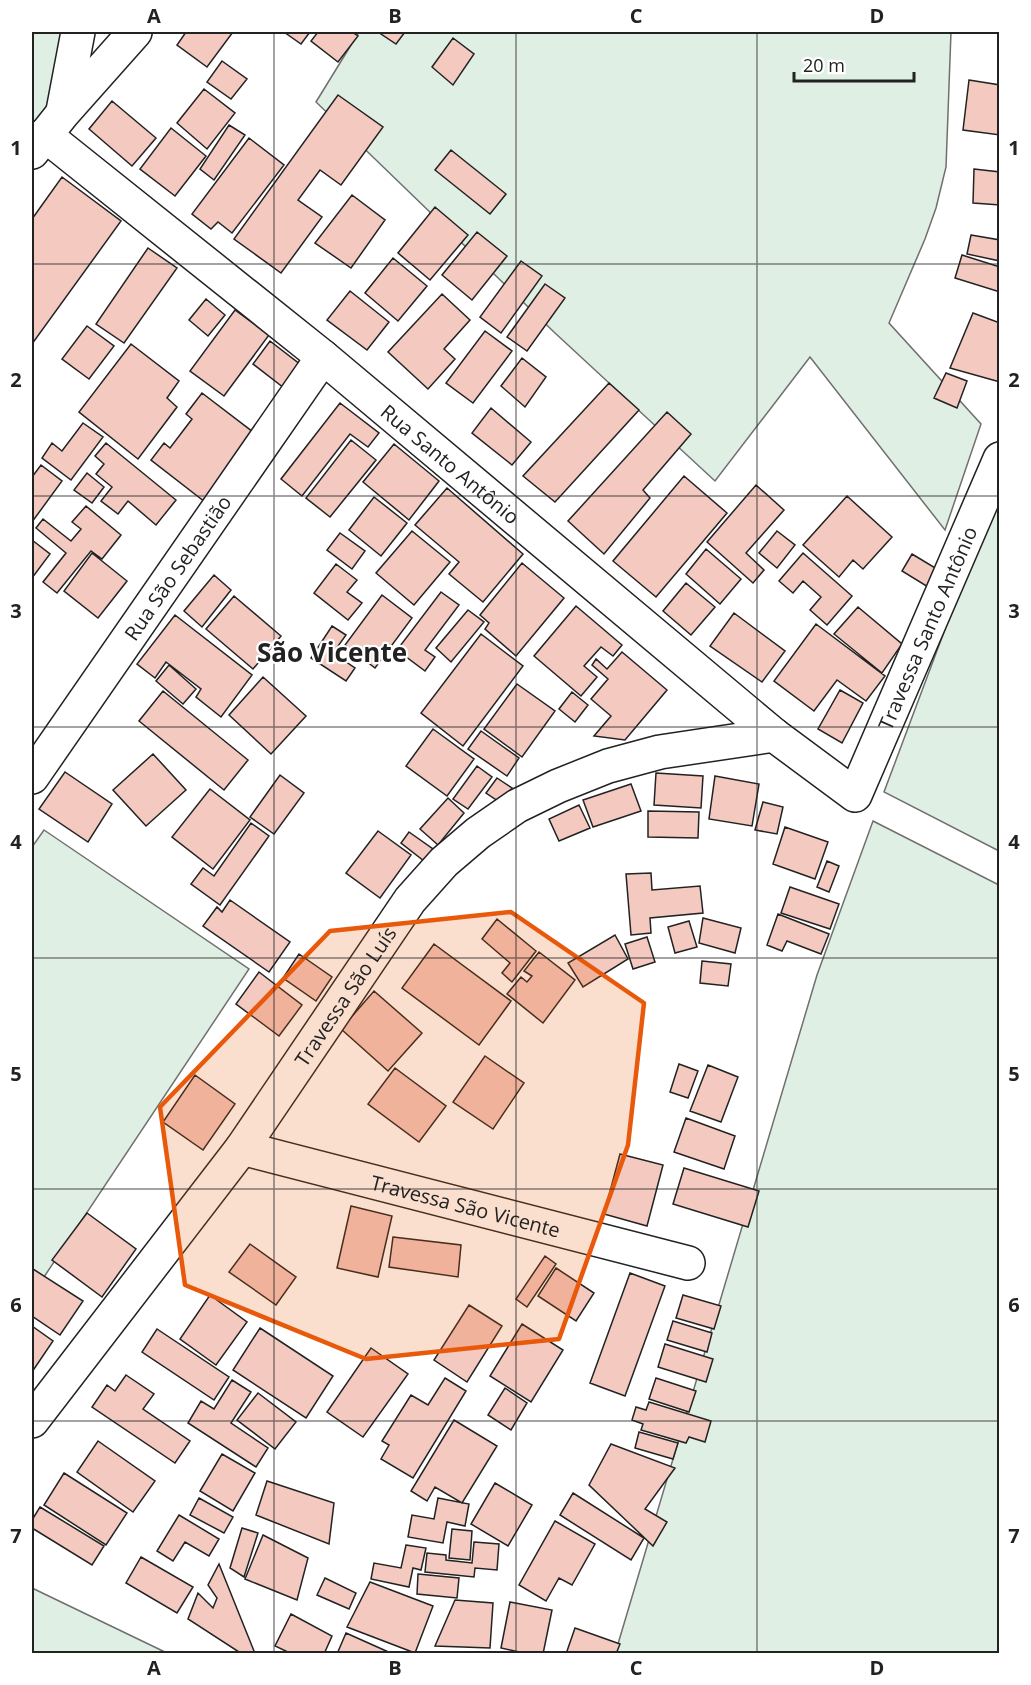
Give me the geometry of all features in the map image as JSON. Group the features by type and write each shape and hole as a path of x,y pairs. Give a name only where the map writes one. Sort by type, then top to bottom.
{"street":[{"path":"41,140 78,32"},
{"path":"41,140 135,32"},
{"name":"Rua Santo Antônio","path":"41,140 323,357 774,735 855,795"},
{"name":"Rua São Sebastião","path":"32,777 323,357"},
{"name":"Travessa Santo Antônio","path":"855,795 999,459"},
{"name":"Travessa São Luís","path":"32,1421 242,1148 410,900 444,862 478,833 517,806 558,786 608,766 660,752 774,735"},
{"name":"Travessa São Vicente","path":"242,1148 688,1263"}],"highlighted area":[{"path":"511,912 644,1003 628,1145 559,1339 366,1359 185,1285 160,1107 330,931"}],"green space":[{"path":"32,32 69,32 55,108 32,138"},
{"path":"359,32 951,32 946,167 936,208 925,239 889,323 981,424 945,530 810,357 715,481 555,333 316,102"},
{"path":"999,494 999,851 884,792 956,600"},
{"path":"873,821 999,885 999,1653 615,1654 817,975"},
{"path":"44,830 249,969 32,1295 32,847"},
{"path":"32,1588 167,1653 32,1653"}],"building":[{"path":"186,32 233,32 207,67 177,45"},
{"path":"284,32 310,32 301,44"},
{"path":"318,32 352,32 358,36 338,62 311,41"},
{"path":"378,32 405,32 396,44"},
{"path":"453,38 474,54 453,85 432,67"},
{"path":"222,61 247,79 231,99 207,82"},
{"path":"969,80 1000,85 1000,135 963,130"},
{"path":"204,89 235,113 207,149 177,123"},
{"path":"338,95 383,127 341,185 320,170 298,200 322,217 281,273 234,239"},
{"path":"112,101 156,138 132,166 89,129"},
{"path":"229,125 245,135 214,180 200,169"},
{"path":"171,128 206,156 175,196 140,169"},
{"path":"249,138 284,165 232,233 218,222 211,229 192,214"},
{"path":"451,150 506,194 490,214 435,170"},
{"path":"974,169 1000,172 1000,205 973,203"},
{"path":"62,177 121,221 32,344 32,219"},
{"path":"352,195 385,220 351,268 315,243"},
{"path":"435,207 468,235 430,280 398,253"},
{"path":"477,232 507,256 472,300 442,275"},
{"path":"971,235 1000,240 1000,261 967,254"},
{"path":"148,248 177,268 124,343 96,324"},
{"path":"962,255 1000,267 1000,292 955,278"},
{"path":"393,258 427,286 398,321 365,293"},
{"path":"521,261 542,276 501,333 480,317"},
{"path":"545,284 565,298 527,351 507,337"},
{"path":"350,291 389,322 367,350 327,320"},
{"path":"442,294 470,320 444,349 455,359 428,389 388,352"},
{"path":"206,299 225,315 208,336 189,320"},
{"path":"235,310 269,335 224,396 190,371"},
{"path":"973,313 1000,323 1000,382 950,368"},
{"path":"87,326 114,346 89,379 62,359"},
{"path":"485,331 512,351 473,403 446,383"},
{"path":"270,341 301,365 284,388 253,364"},
{"path":"131,344 179,381 167,398 177,407 138,459 79,412"},
{"path":"522,358 546,377 525,407 501,386"},
{"path":"946,373 967,381 957,408 934,398"},
{"path":"609,383 639,410 555,502 523,476"},
{"path":"202,393 257,435 205,502 151,460 164,443 170,448 192,419 186,414"},
{"path":"340,403 379,433 368,447 350,434 302,496 281,479"},
{"path":"491,408 531,442 512,465 472,433"},
{"path":"667,412 691,434 643,490 650,498 604,554 568,521"},
{"path":"83,423 103,437 71,480 42,458 52,443 62,451"},
{"path":"351,440 376,460 330,517 306,498"},
{"path":"106,443 176,500 156,525 128,501 118,514 101,501 112,487 96,474 104,464 95,456"},
{"path":"394,444 439,481 409,520 363,482"},
{"path":"41,465 62,481 32,522 32,477"},
{"path":"87,473 104,487 92,503 74,490"},
{"path":"684,476 727,513 656,597 613,561"},
{"path":"756,485 784,510 746,553 764,570 753,583 707,542"},
{"path":"447,488 523,554 483,602 449,574 459,562 415,525"},
{"path":"847,496 892,537 863,569 853,560 839,577 803,545"},
{"path":"374,497 407,523 381,556 349,530"},
{"path":"86,506 121,535 102,559 91,551 57,593 43,582 66,553 36,528 43,519 71,541 81,529 72,522"},
{"path":"412,531 450,562 414,605 376,573"},
{"path":"777,531 795,545 777,568 759,553"},
{"path":"340,533 365,551 352,569 327,550"},
{"path":"32,540 50,554 32,578"},
{"path":"706,549 741,579 720,604 686,574"},
{"path":"92,553 127,581 98,618 64,591"},
{"path":"803,553 852,596 827,625 810,610 821,597 803,581 793,593 779,581"},
{"path":"912,554 937,569 928,587 902,571"},
{"path":"522,563 564,598 516,656 485,629 489,623 480,615"},
{"path":"336,564 357,580 347,592 362,603 348,620 314,593"},
{"path":"214,575 231,590 202,627 184,611"},
{"path":"686,583 715,607 691,635 663,611"},
{"path":"441,592 459,605 425,650 435,657 425,671 397,650"},
{"path":"382,595 412,618 375,668 345,645"},
{"path":"234,596 281,636 253,669 206,629"},
{"path":"576,606 622,645 613,656 601,647 584,666 597,677 581,696 534,656"},
{"path":"858,607 902,644 882,673 834,634"},
{"path":"468,610 484,622 451,662 436,648"},
{"path":"734,613 785,651 762,682 710,646"},
{"path":"175,615 252,675 221,717 196,697 201,689 166,662 155,678 137,664"},
{"path":"816,624 885,676 866,701 837,680 814,711 774,681"},
{"path":"332,626 346,635 333,653 355,668 346,681 311,658"},
{"path":"481,634 523,666 463,746 421,713"},
{"path":"622,652 667,690 625,740 594,736 611,716 591,699 608,679 592,665 596,659 607,669"},
{"path":"169,665 196,689 183,704 156,681"},
{"path":"263,677 306,716 271,754 229,715"},
{"path":"517,684 555,711 522,757 484,729"},
{"path":"840,690 863,703 842,743 818,729"},
{"path":"163,691 248,760 224,790 139,721"},
{"path":"572,692 588,705 575,722 559,709"},
{"path":"433,729 474,759 447,796 406,766"},
{"path":"481,731 519,758 507,776 468,749"},
{"path":"153,754 186,790 146,826 113,790"},
{"path":"477,766 492,777 468,809 453,799"},
{"path":"65,772 112,804 88,842 39,809"},
{"path":"656,773 703,776 701,808 654,805"},
{"path":"280,775 304,793 274,834 250,817"},
{"path":"715,776 759,784 752,826 709,819"},
{"path":"497,778 512,788 501,803 486,793"},
{"path":"631,784 641,811 593,827 583,800"},
{"path":"210,789 250,820 213,869 172,837"},
{"path":"448,798 464,813 438,845 420,829"},
{"path":"763,802 783,807 777,834 755,830"},
{"path":"579,805 590,828 559,841 549,819"},
{"path":"648,811 699,812 698,838 648,837"},
{"path":"251,823 269,836 220,905 191,884 203,868 214,876"},
{"path":"785,827 828,842 815,879 773,864"},
{"path":"378,831 411,855 380,898 346,873"},
{"path":"409,832 433,849 424,861 401,843"},
{"path":"827,861 839,866 829,892 817,887"},
{"path":"651,873 652,890 700,886 703,913 650,918 651,933 631,935 626,874"},
{"path":"790,887 839,904 830,929 781,913"},
{"path":"230,900 290,942 269,972 203,926 217,907 222,912"},
{"path":"778,914 829,934 821,954 787,941 782,951 767,945"},
{"path":"703,918 741,928 735,953 699,943"},
{"path":"497,919 536,951 512,982 502,973 510,963 482,939"},
{"path":"689,921 697,947 675,953 668,927"},
{"path":"615,935 628,959 583,987 568,963"},
{"path":"647,937 655,962 633,969 625,944"},
{"path":"434,944 511,1001 479,1045 402,988"},
{"path":"539,952 575,980 543,1023 507,994 521,977 527,982 532,976 524,971"},
{"path":"299,954 332,977 316,1001 283,978"},
{"path":"702,961 731,964 728,986 700,983"},
{"path":"259,972 302,1005 279,1036 236,1004"},
{"path":"374,991 422,1033 388,1071 341,1029"},
{"path":"485,1056 524,1083 493,1129 453,1102"},
{"path":"679,1064 698,1071 688,1098 670,1092"},
{"path":"708,1065 738,1077 721,1122 690,1111"},
{"path":"395,1068 446,1106 419,1142 368,1104"},
{"path":"195,1075 235,1104 203,1150 163,1122"},
{"path":"686,1118 735,1136 724,1169 674,1152"},
{"path":"620,1154 663,1165 647,1226 604,1214"},
{"path":"684,1168 759,1191 748,1227 673,1204"},
{"path":"351,1206 392,1216 378,1277 337,1268"},
{"path":"87,1213 136,1249 102,1297 52,1260"},
{"path":"393,1237 461,1245 458,1277 389,1267"},
{"path":"250,1244 296,1277 276,1305 229,1272"},
{"path":"545,1256 556,1264 527,1307 516,1299"},
{"path":"556,1268 594,1293 576,1321 538,1296"},
{"path":"33,1269 83,1301 60,1335 32,1316"},
{"path":"630,1273 665,1286 625,1396 590,1383"},
{"path":"210,1295 247,1322 216,1365 180,1339"},
{"path":"683,1295 721,1306 714,1329 676,1318"},
{"path":"469,1305 502,1326 467,1382 434,1360"},
{"path":"673,1321 712,1333 707,1352 667,1340"},
{"path":"522,1324 563,1350 531,1402 490,1376"},
{"path":"32,1326 53,1341 32,1372"},
{"path":"260,1328 333,1376 306,1418 233,1370"},
{"path":"157,1329 229,1377 214,1400 142,1352"},
{"path":"665,1344 713,1359 706,1382 658,1367"},
{"path":"371,1348 408,1374 363,1437 327,1412"},
{"path":"126,1375 154,1394 143,1409 190,1441 175,1463 92,1407 107,1385 115,1391"},
{"path":"445,1378 466,1391 413,1478 381,1459 389,1445 382,1441 411,1395 428,1405"},
{"path":"656,1378 696,1391 689,1412 649,1399"},
{"path":"232,1380 251,1392 231,1423 268,1448 256,1467 188,1423 201,1401 214,1409"},
{"path":"505,1388 527,1403 511,1430 488,1415"},
{"path":"258,1393 296,1422 275,1449 237,1420"},
{"path":"649,1402 711,1421 705,1442 689,1437 686,1443 641,1430 643,1424 632,1420 636,1407 646,1410"},
{"path":"454,1420 497,1446 462,1503 435,1487 427,1501 411,1491"},
{"path":"639,1432 678,1443 673,1459 635,1448"},
{"path":"98,1441 155,1481 133,1512 77,1472"},
{"path":"611,1444 675,1468 645,1509 667,1522 653,1546 589,1485"},
{"path":"222,1454 255,1473 233,1511 200,1491"},
{"path":"64,1473 127,1513 106,1545 44,1505"},
{"path":"267,1481 334,1503 329,1544 256,1515"},
{"path":"495,1483 532,1505 508,1546 471,1524"},
{"path":"573,1493 644,1538 631,1560 560,1515"},
{"path":"199,1498 233,1517 224,1533 190,1515"},
{"path":"438,1498 469,1504 465,1526 447,1522 443,1543 408,1537 412,1515 434,1519"},
{"path":"40,1507 104,1546 92,1565 32,1528 32,1520"},
{"path":"179,1515 219,1539 209,1556 185,1542 173,1561 157,1551"},
{"path":"555,1521 595,1544 572,1585 559,1578 546,1601 519,1585"},
{"path":"242,1528 258,1533 244,1577 230,1568"},
{"path":"452,1529 472,1531 470,1560 449,1558"},
{"path":"263,1535 308,1558 297,1600 245,1579"},
{"path":"474,1542 499,1544 497,1570 475,1568 474,1577 425,1572 427,1553 446,1555 446,1560 472,1563"},
{"path":"406,1545 426,1548 421,1570 413,1568 409,1587 371,1579 374,1563 401,1568"},
{"path":"141,1557 193,1587 177,1613 126,1583"},
{"path":"219,1564 254,1651 253,1654 242,1654 188,1619 198,1593 213,1608 217,1598 208,1585"},
{"path":"418,1574 459,1578 457,1598 417,1594"},
{"path":"325,1578 356,1593 349,1609 317,1595"},
{"path":"370,1582 433,1606 415,1653 347,1627"},
{"path":"455,1600 493,1603 490,1648 435,1646"},
{"path":"510,1602 552,1610 543,1654 528,1654 501,1648"},
{"path":"291,1614 332,1636 324,1654 292,1654 275,1646"},
{"path":"575,1628 620,1644 616,1654 566,1654"},
{"path":"346,1633 393,1654 337,1654"},
{"path":"492,1653 492,1654 434,1654"}],"district":[{"name":"São Vicente","path":"332,652"}]}
